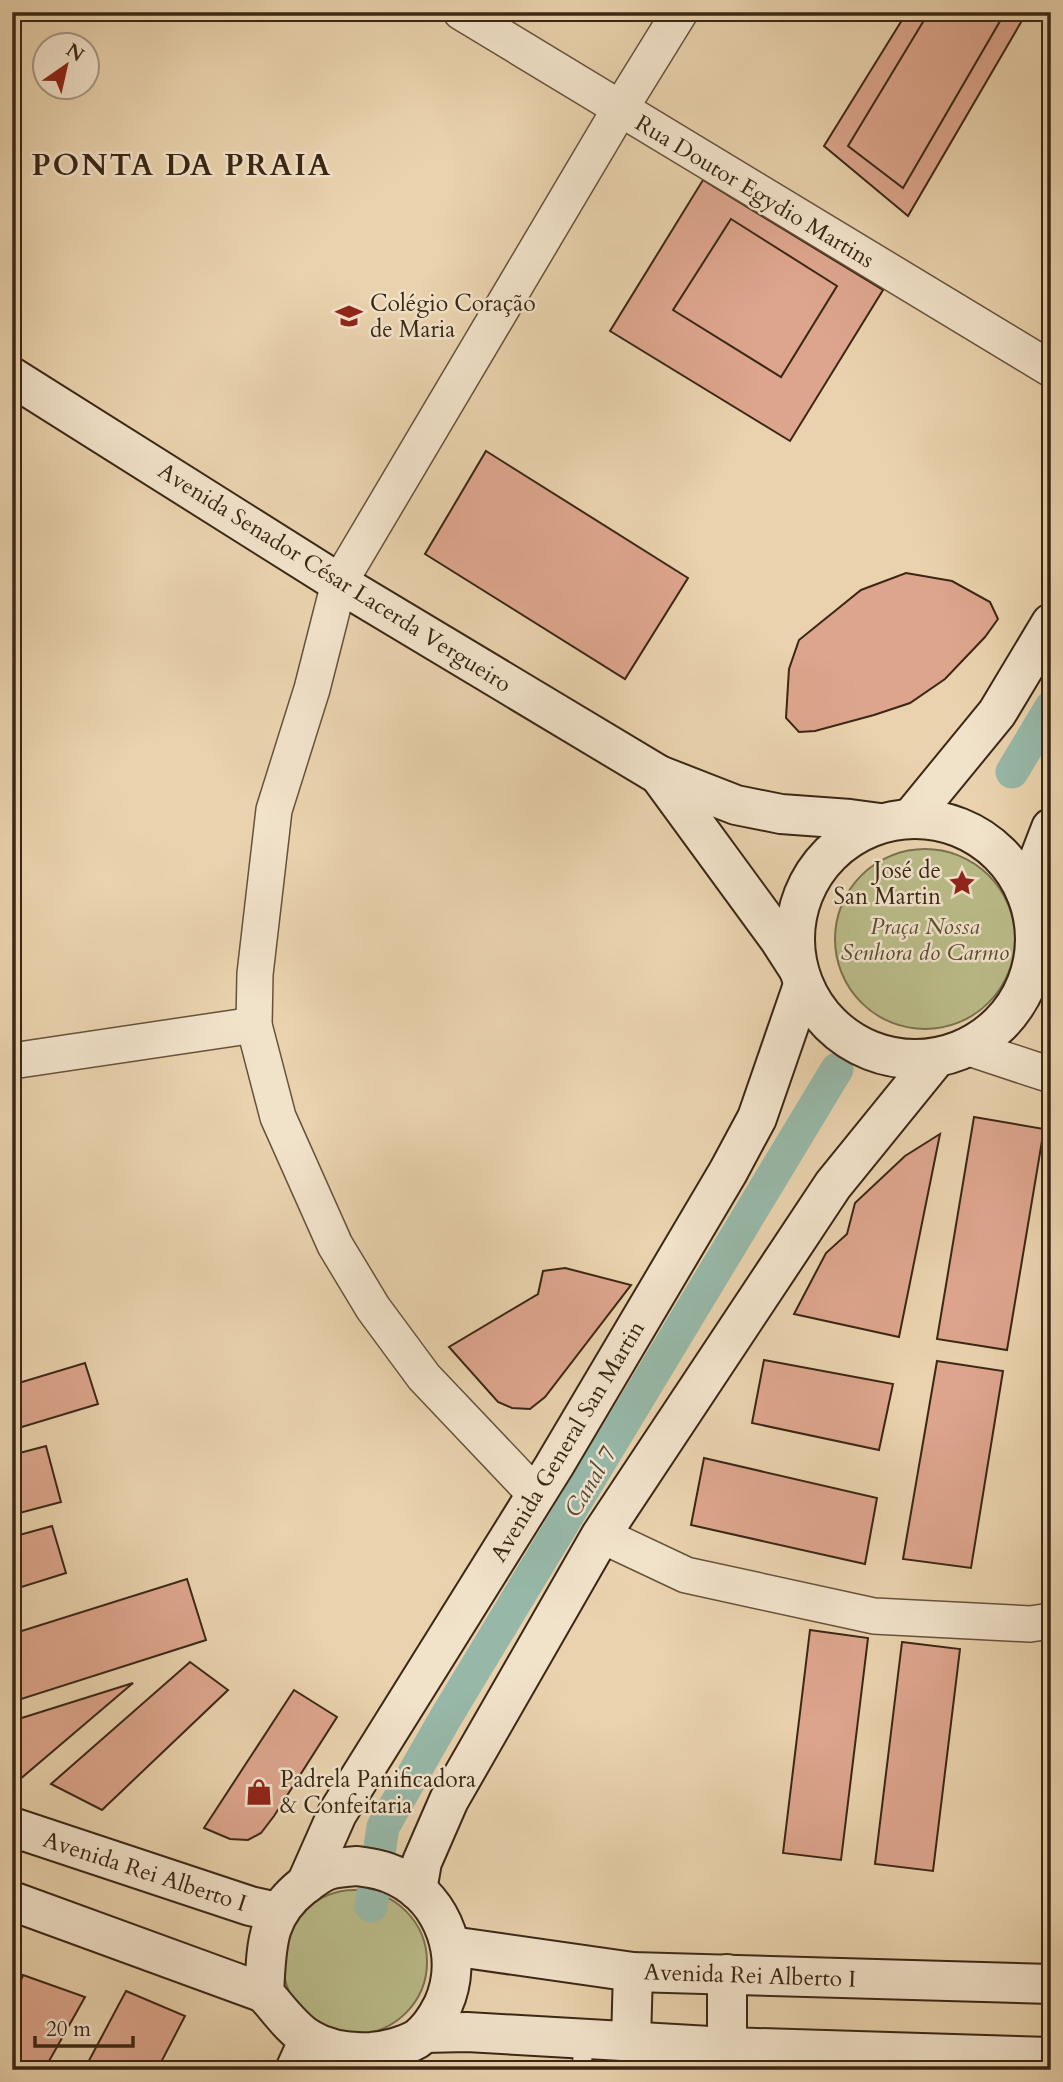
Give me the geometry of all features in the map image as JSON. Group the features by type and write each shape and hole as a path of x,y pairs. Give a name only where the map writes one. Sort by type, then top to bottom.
{"main road":[{"name":"Avenida Senador César Lacerda Vergueiro","path":"12,377 340,583 659,775"},
{"path":"800,976 794,937 798,907 810,879 828,855 852,836 895,821 997,713 1051,623"},
{"path":"659,775 736,805 781,814 947,823 980,837 1007,862 1037,913"},
{"path":"659,775 779,939 825,1019 856,1045 895,1058 952,1053"},
{"path":"417,1890 422,1862 449,1800 601,1535 833,1185 952,1053 996,1030 1017,1006 1030,977 1036,946 1037,913 1051,828"},
{"name":"Avenida General San Martin","path":"306,1884 337,1814 554,1466 729,1172 751,1129 778,1062 800,976"},
{"name":"Avenida Rei Alberto I","path":"12,1827 250,1906 277,1912"},
{"path":"264,1993 268,1940 277,1912 306,1884 320,1872 338,1867 376,1868 398,1876 434,1907 451,1947 452,1970 448,1993 438,2014 414,2048"},
{"path":"12,1902 264,1993 294,2027 302,2054 414,2048 467,2032 583,2054 631,2041 727,2047 1051,2057"},
{"name":"Avenida Rei Alberto I","path":"451,1947 633,1972 1051,1984"},
{"path":"631,2041 633,1972"},
{"path":"727,1974 727,2047"}],"street":[{"name":"Rua Doutor Egydio Martins","path":"461,12 1051,369"},
{"path":"535,1494 424,1377 373,1308 335,1245 278,1118 254,1025 255,974 274,810 312,689 340,583 680,12"},
{"path":"12,1061 254,1025"},
{"path":"952,1053 1051,1075"},
{"path":"601,1535 686,1575 874,1616 1030,1624 1051,1621"}],"green space":[{"name":"Praça Nossa Senhora do Carmo","path":"925,849 960,856 989,875 1008,904 1015,939 1008,974 989,1003 960,1022 925,1029 890,1022 861,1003 842,974 835,939 842,904 861,875 890,856"},
{"path":"355,1890 382,1896 406,1911 421,1935 427,1962 421,1989 406,2013 382,2028 355,2034 328,2028 304,2013 289,1989 283,1962 289,1935 304,1911 328,1896"}],"building":[{"path":"907,12 1027,12 908,216 824,146"},
{"path":"929,12 996,12 1003,16 903,188 848,146"},
{"path":"703,180 883,290 790,441 610,331"},
{"path":"731,219 837,286 781,377 673,310"},
{"path":"486,451 688,578 625,679 425,554"},
{"path":"906,573 952,581 990,602 998,619 985,637 945,679 910,703 815,731 799,732 786,718 789,669 799,640 861,590"},
{"path":"974,1117 1044,1129 1007,1350 937,1339"},
{"path":"940,1134 899,1337 794,1314 826,1253 847,1234 855,1203 905,1156"},
{"path":"565,1268 631,1285 545,1397 530,1409 512,1408 498,1402 449,1347 538,1294 543,1271"},
{"path":"764,1360 893,1384 879,1450 752,1423"},
{"path":"937,1361 1003,1371 971,1568 903,1559"},
{"path":"85,1363 98,1404 12,1430 12,1385"},
{"path":"46,1446 61,1502 12,1515 12,1455"},
{"path":"704,1458 877,1498 865,1564 691,1525"},
{"path":"52,1526 66,1573 12,1590 12,1537"},
{"path":"187,1579 206,1640 12,1702 12,1634"},
{"path":"810,1630 868,1638 841,1860 783,1853"},
{"path":"902,1642 960,1649 933,1871 875,1864"},
{"path":"190,1662 228,1690 102,1810 51,1784"},
{"path":"133,1683 12,1786 12,1721"},
{"path":"294,1690 337,1717 274,1816 261,1833 248,1840 230,1839 204,1828"},
{"path":"23,1975 85,1997 44,2070 12,2070 12,2001"},
{"path":"126,1991 185,2016 157,2070 84,2070"}],"waterway":[{"name":"Canal 7","path":"1012,772 1051,707"},
{"name":"Canal 7","path":"371,1906 383,1827 446,1717 837,1069"}],"place":[{"name":"Colégio Coração de Maria","path":"349,316"},
{"name":"José de San Martin","path":"962,883"},
{"name":"Padrela Panificadora & Confeitaria","path":"259,1792"}],"district":[{"name":"PONTA DA PRAIA","path":"182,165"}]}
